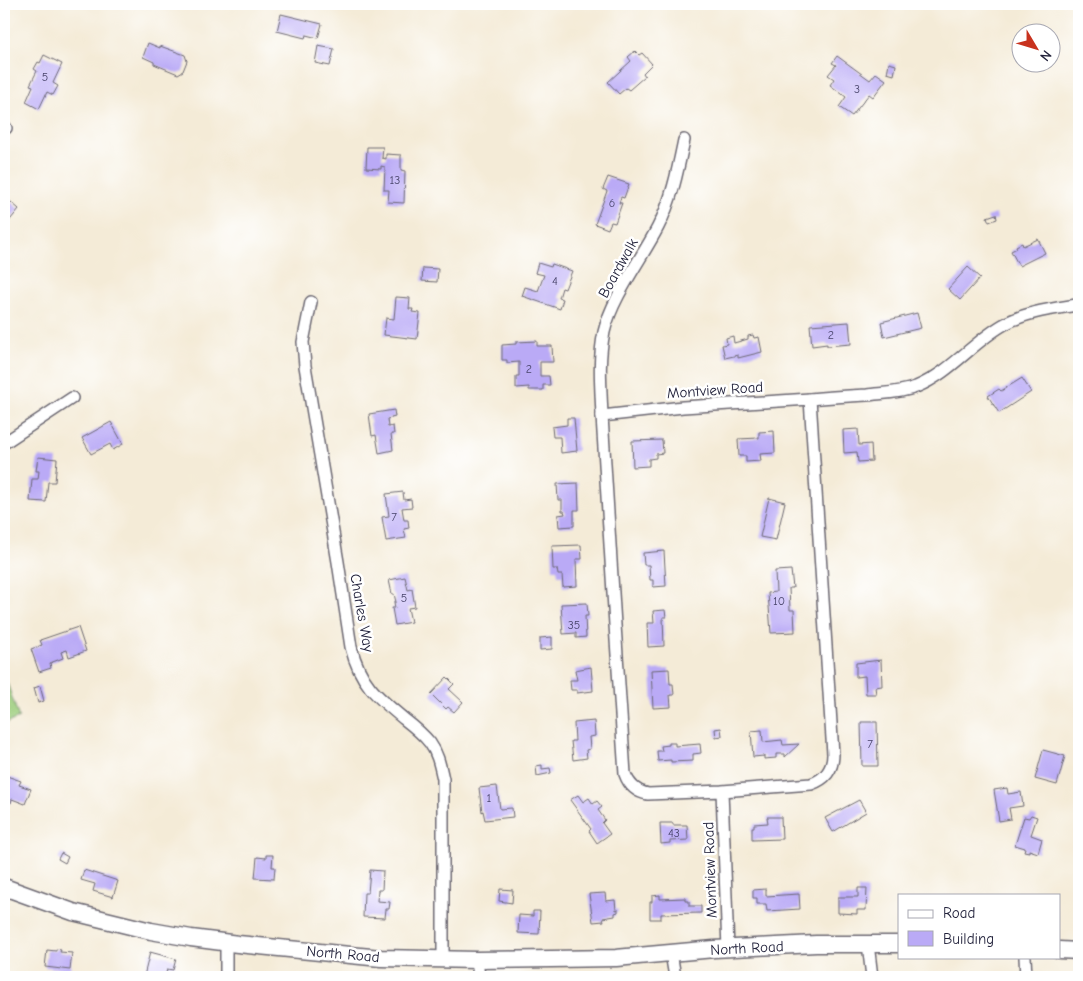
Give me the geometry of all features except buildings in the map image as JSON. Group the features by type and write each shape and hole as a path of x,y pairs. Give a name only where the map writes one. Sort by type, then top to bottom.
{"main road":[{"name":"North Road","path":"4,887 73,912 114,923 182,937 381,958 477,960 616,958 816,944 898,944"},
{"path":"1060,950 1079,951"}],"street":[{"name":"Boardwalk","path":"602,416 600,364 604,332 612,308 659,225 666,209 684,140"},
{"name":"Charles Way","path":"310,302 303,342 305,366 354,659 376,696 430,743 437,756 443,778 443,959"},
{"name":"Montview Road","path":"602,416 683,407 895,393 916,387 940,375 1004,324 1027,315 1077,305"},
{"path":"4,443 72,398"},
{"path":"602,416 614,625 625,774 628,782 633,788 648,794 722,791 811,784 821,780 828,773 832,764 833,754 810,399"},
{"name":"Montview Road","path":"722,791 728,949"},
{"path":"226,942 226,977"},
{"path":"868,944 872,977"},
{"path":"671,953 676,977"},
{"path":"1025,958 1026,977"},
{"path":"477,960 479,977"}],"green space":[{"path":"4,674 19,718 4,724"}]}
